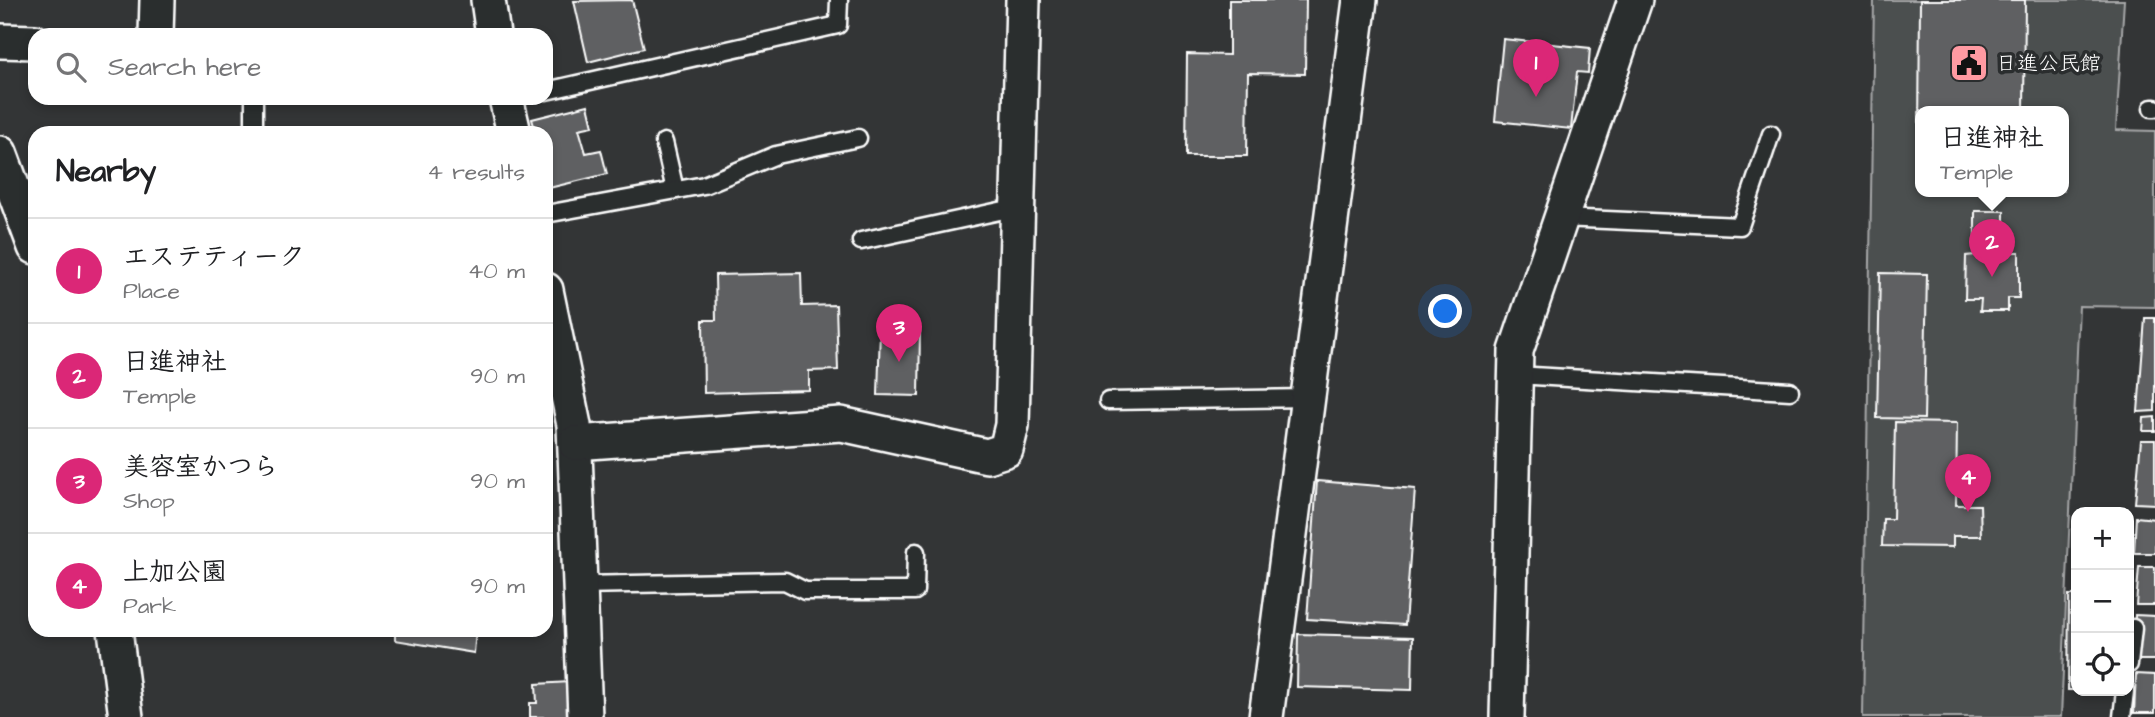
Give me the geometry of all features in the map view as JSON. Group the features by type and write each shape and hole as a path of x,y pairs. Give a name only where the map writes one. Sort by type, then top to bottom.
{"street":[{"path":"156,28 157,0"},
{"path":"488,0 493,28"},
{"path":"575,443 841,424 987,456 1006,450 1012,425 1023,0"},
{"path":"1266,717 1360,0"},
{"path":"1507,717 1516,351 1635,0"},
{"path":"0,41 28,43"},
{"path":"511,105 513,126"},
{"path":"0,153 28,228"},
{"path":"553,324 574,425 585,717"},
{"path":"116,637 125,717"}],"lane":[{"path":"553,89 838,25 839,0"},
{"path":"254,105 254,126"},
{"path":"1561,218 1740,226 1771,134"},
{"path":"553,213 704,185 776,155 858,138"},
{"path":"664,142 675,190"},
{"path":"861,241 1018,207"},
{"path":"1515,375 1790,391"},
{"path":"1108,401 1308,398"},
{"path":"580,585 785,581 805,591 915,591 916,552"},
{"path":"2122,717 2125,696"}],"shaded area":[{"path":"1874,0 2124,0 2116,130 2155,131 2155,307 2079,306 2061,717 1863,717"}],"building":[{"path":"632,0 644,48 588,62 574,1"},
{"path":"1229,0 1306,0 1305,74 1248,73 1247,156 1186,156 1187,54 1229,55"},
{"path":"1920,0 2025,0 2024,106 1919,106"},
{"path":"1503,39 1590,48 1588,73 1577,72 1571,129 1495,121"},
{"path":"588,105 593,126 579,129 586,153 601,150 607,174 553,187 553,126 534,126 532,119"},
{"path":"1975,211 2004,211 2004,252 2019,252 2019,298 2008,298 2008,311 1980,311 1981,299 1965,299 1966,256 1975,255"},
{"path":"801,273 802,306 836,305 838,370 809,371 809,390 704,393 703,320 716,320 715,275"},
{"path":"1880,273 1927,274 1924,419 1877,418"},
{"path":"2145,318 2155,318 2155,411 2138,412"},
{"path":"880,329 920,330 919,396 878,395"},
{"path":"2155,417 2155,431 2143,431 2144,418"},
{"path":"1895,422 1957,423 1956,505 1980,505 1981,536 1953,536 1953,547 1882,546 1883,519 1893,519"},
{"path":"2141,440 2155,440 2155,504 2135,503"},
{"path":"1317,481 1415,489 1405,625 1307,619"},
{"path":"2136,517 2155,519 2155,553 2134,553"},
{"path":"2139,567 2155,567 2155,605 2136,605"},
{"path":"2069,595 2071,595 2071,690 2068,690"},
{"path":"2135,615 2155,616 2155,660 2135,660"},
{"path":"1298,634 1413,637 1412,690 1297,687"},
{"path":"395,637 475,637 474,653 395,640"},
{"path":"2136,674 2155,675 2155,713 2134,713"},
{"path":"570,682 571,717 530,717 530,703 537,703 536,684"}],"place":[{"name":"日進公民館","path":"1969,63"},
{"name":"エステティーク","path":"1536,97"},
{"name":"日進神社","path":"1992,277"},
{"name":"美容室かつら","path":"899,362"},
{"name":"上加公園","path":"1968,512"}]}
